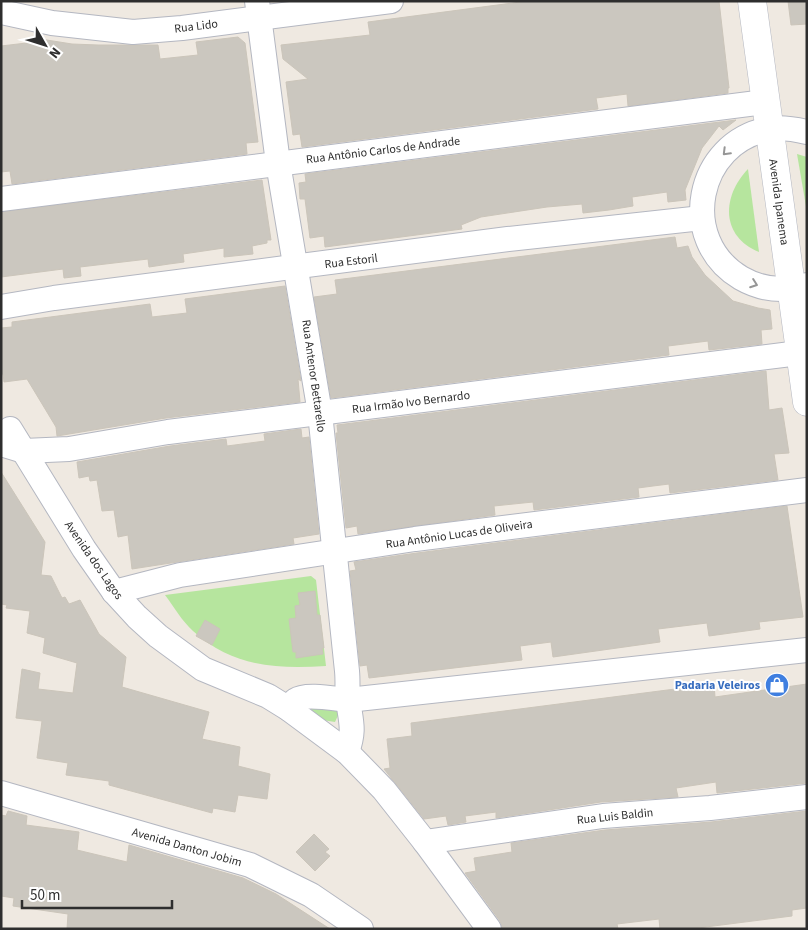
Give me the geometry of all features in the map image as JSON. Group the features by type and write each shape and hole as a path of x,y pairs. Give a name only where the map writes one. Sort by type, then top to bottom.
{"street":[{"name":"Rua Lido","path":"1,12 52,23 133,32 182,28 258,9 390,1"},
{"name":"Avenida Ipanema","path":"752,1 769,129 799,287 799,353 807,402"},
{"name":"Rua Antenor Bettarello","path":"258,9 278,163 320,413 347,671 348,700 353,727 347,752"},
{"name":"Rua Antônio Carlos de Andrade","path":"1,199 765,102"},
{"path":"799,287 770,289 750,283 732,273 717,257 707,239 702,218 702,198 718,161 732,146 749,135 769,129 790,128 807,132"},
{"name":"Rua Estoril","path":"1,307 54,298 297,268 508,239 702,218"},
{"name":"Rua Irmão Ivo Bernardo","path":"24,452 69,449 168,432 799,353"},
{"path":"3,431 24,452"},
{"name":"Avenida dos Lagos","path":"24,452 84,549 114,592 158,636 203,669 268,696 289,709 347,752 384,790 489,929"},
{"name":"Rua Antônio Lucas de Oliveira","path":"114,592 180,575 334,552 521,525 807,490"},
{"path":"289,709 295,700 301,698 326,697 348,700 807,650"},
{"name":"Avenida Danton Jobim","path":"1,793 250,865 286,881 311,895 361,929"},
{"name":"Rua Luis Baldin","path":"425,842 603,816 710,808 807,797"}],"green space":[{"path":"797,154 807,157 807,212"},
{"path":"748,169 759,252 746,245 737,236 729,215 733,191"},
{"path":"311,576 316,580 326,666 272,666 239,659 208,643 193,631 165,595"},
{"path":"309,705 342,707 335,722 316,719"}],"building":[{"path":"528,1 719,1 728,93 628,106 627,94 596,98 598,109 302,147 300,134 293,135 286,82 308,79 283,59 281,45 370,35 368,22"},
{"path":"788,1 807,1 807,24 791,25"},
{"path":"238,37 245,43 258,142 246,143 247,154 12,184 10,171 1,172 1,46 35,42 34,38 72,44 158,45 160,59 198,55 196,42"},
{"path":"736,120 723,130 719,126 702,148 685,190 686,200 668,202 667,192 632,197 633,206 609,210 583,213 582,204 547,207 481,217 461,225 462,229 325,247 324,236 310,238 305,199 300,199 299,183 306,182 305,174"},
{"path":"262,180 271,240 267,240 267,243 252,246 253,254 224,257 224,248 183,254 184,262 149,267 148,259 80,267 81,276 64,278 63,269 1,277 1,212"},
{"path":"675,237 677,248 688,246 692,257 705,275 733,301 770,310 772,329 761,330 762,344 709,350 708,341 668,346 669,355 331,398 314,297 337,294 335,280"},
{"path":"285,286 301,381 298,379 300,402 166,418 57,436 56,427 27,379 4,382 3,374 1,374 1,328 12,327 12,322 150,304 152,317 187,313 185,299"},
{"path":"766,371 769,410 782,408 789,453 774,454 778,480 670,493 669,484 638,488 639,497 534,510 533,502 494,506 495,515 358,534 357,526 346,528 336,433 338,433 337,425"},
{"path":"301,429 302,438 309,437 319,534 293,538 294,544 132,569 128,535 118,537 114,510 102,511 97,480 90,481 89,476 79,478 77,462 170,446 226,439 227,446 265,441 264,434"},
{"path":"1,472 45,542 41,575 51,576 62,598 65,597 69,604 80,600 99,634 126,657 122,687 209,712 202,739 240,747 238,766 270,774 267,799 238,795 235,812 213,808 212,813 109,785 109,781 66,775 68,763 37,758 42,721 16,718 22,669 40,673 38,689 73,693 77,663 43,653 45,638 27,633 30,611 6,608 7,605 1,604"},
{"path":"787,506 803,617 759,622 760,629 709,636 707,623 658,629 660,642 553,657 551,642 520,646 522,660 369,678 367,665 360,666 350,571 356,570 354,562"},
{"path":"315,591 317,615 320,615 323,654 296,658 296,652 293,652 289,619 296,618 295,606 300,605 298,593"},
{"path":"205,620 220,629 212,645 196,636"},
{"path":"714,684 715,697 807,684 807,783 717,793 716,782 676,788 678,797 601,802 496,818 496,812 465,816 466,822 448,825 446,816 424,819 384,769 390,768 387,739 412,736 411,723"},
{"path":"8,811 27,816 26,825 79,832 77,850 127,862 129,845 243,878 276,894 330,929 67,929 68,914 13,906 14,898 1,896 1,815 6,816"},
{"path":"807,811 807,908 792,910 792,916 690,929 660,929 659,919 617,924 618,929 503,929 500,921 465,873 476,871 474,858 512,852 511,843 605,830 711,822"},
{"path":"314,834 329,849 325,852 330,856 315,871 296,852"}],"place":[{"name":"Padaria Veleiros","path":"777,685"}]}
